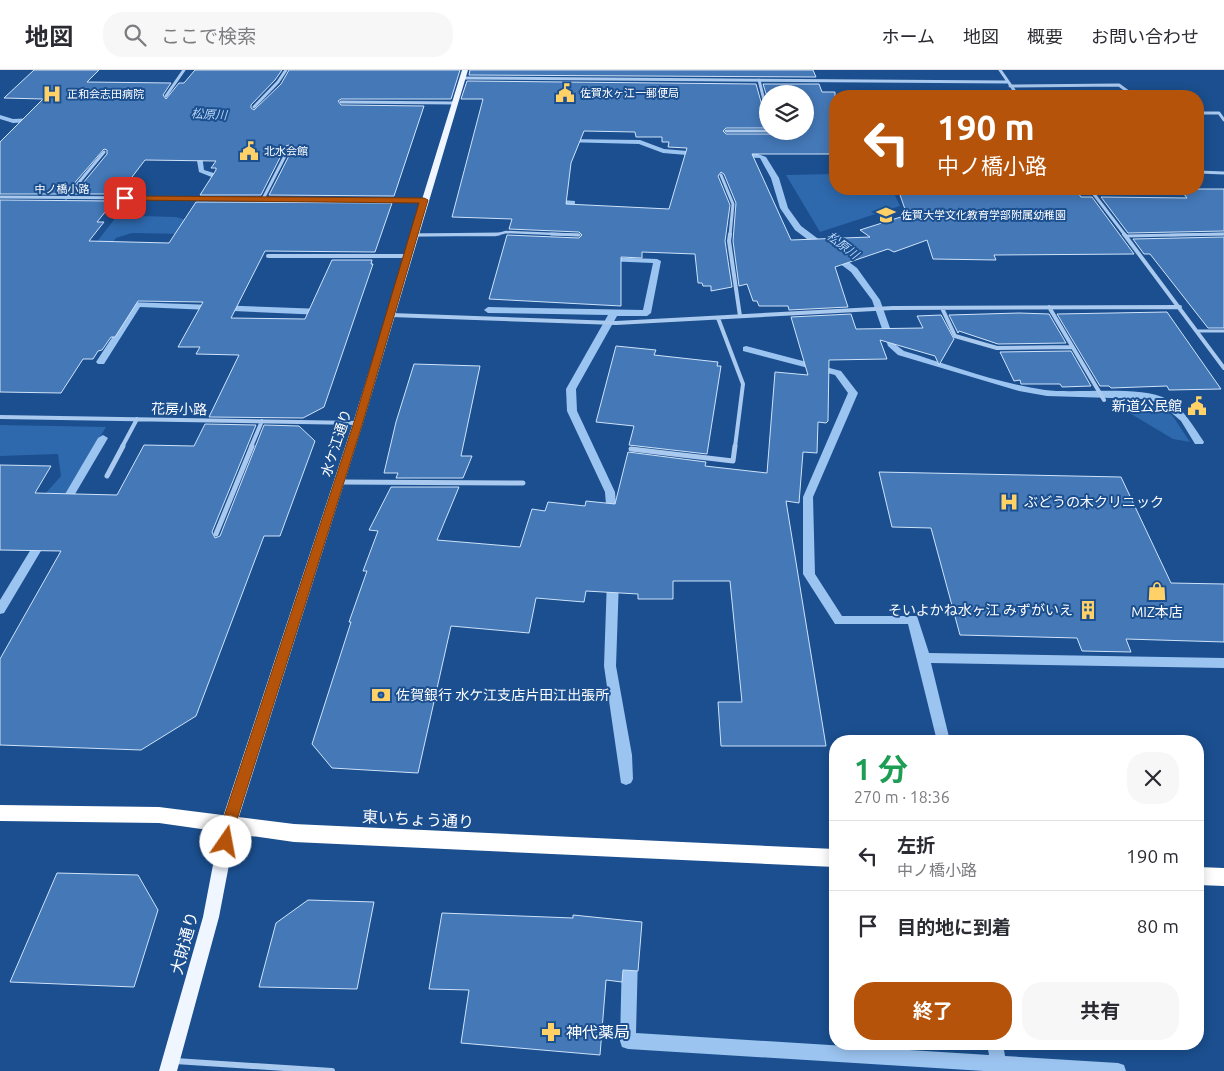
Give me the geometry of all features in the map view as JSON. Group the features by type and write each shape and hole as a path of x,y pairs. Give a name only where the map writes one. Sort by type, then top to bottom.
{"highway":[{"name":"東いちょう通り","path":"0,813 159,815 294,833 829,858"},
{"path":"1204,876 1224,877"}],"main road":[{"name":"水ケ江通り","path":"229,823 358,422 424,200 464,74"},
{"name":"大財通り","path":"170,1066 211,917 229,823"}],"street":[{"path":"166,96 184,70"},
{"path":"254,107 278,82 286,70"},
{"path":"1001,71 1013,90"},
{"path":"464,74 759,80 1007,82"},
{"path":"759,80 760,85"},
{"path":"1010,86 1120,85 1126,90"},
{"path":"341,102 455,103"},
{"path":"1204,113 1219,113 1224,120"},
{"path":"726,131 759,131"},
{"path":"263,199 289,148"},
{"path":"66,198 104,152"},
{"path":"1204,172 1224,172"},
{"path":"721,175 733,204 729,241 740,316"},
{"path":"1095,195 1224,368"},
{"name":"中ノ橋小路","path":"0,198 424,200"},
{"path":"268,256 408,256"},
{"path":"1049,307 1104,400"},
{"path":"391,315 616,323 893,308 1180,307"},
{"path":"942,308 955,336 997,348 1072,347"},
{"path":"631,449 733,461 743,384 718,318"},
{"name":"花房小路","path":"0,417 358,422"},
{"path":"108,476 137,419"},
{"path":"216,534 262,421"},
{"path":"339,482 523,483"},
{"path":"170,1066 332,1071"}],"lane":[{"path":"414,235 495,235 506,232 579,235"},
{"path":"1126,236 1224,234"},
{"path":"1198,332 1224,331"}],"shaded area":[{"path":"829,174 829,195 895,195 900,206 820,232 786,175"},
{"path":"127,203 147,203 139,216 176,217 194,222 187,234 132,233 116,238 82,283 0,295 78,266"},
{"path":"1111,402 1157,407 1172,415 1190,442 1173,439"},
{"path":"0,425 106,427 54,512 30,511 61,476 58,454 0,456"}],"building":[{"path":"34,70 99,70 87,82 171,83 163,95 166,99 179,83 184,83 195,70 282,70 251,105 251,108 254,110 281,84 289,70 460,70 451,99 341,99 338,101 341,105 424,106 394,196 269,195 292,150 289,145 286,146 261,195 200,195 216,170 216,168 211,168 216,161 145,160 119,194 74,194 107,154 107,150 104,149 65,194 0,194 0,142 43,99 4,98"},
{"path":"470,70 813,70 816,77 469,75"},
{"path":"467,81 756,84 759,95 759,128 726,128 723,131 726,134 759,134 759,140 814,140 814,85 763,84 819,84 822,92 829,92 829,154 752,154 791,240 870,237 860,230 907,215 900,195 1080,195 1081,197 1092,197 1134,254 994,255 996,260 933,259 927,240 894,252 888,249 835,267 848,307 789,310 788,306 759,306 757,301 753,301 747,284 739,286 733,241 736,203 724,174 721,172 718,176 730,205 725,241 732,287 711,291 711,286 703,286 702,283 698,283 695,254 642,252 642,258 621,257 621,306 489,299 507,235 579,238 582,235 579,232 509,229 512,219 452,217 483,99 461,99","holes":["584,131 635,132 636,137 662,137 662,142 669,142 668,147 687,148 669,209 566,204 571,163"]},
{"path":"1204,189 1224,189 1224,231 1128,233 1101,197 1187,198 1185,195 1204,195"},
{"path":"0,200 114,201 97,222 104,222 89,241 169,243 196,202 392,203 375,252 265,251 231,318 305,319 332,260 372,260 371,264 373,264 324,407 303,418 209,417 239,355 196,354 200,347 178,347 203,302 138,301 115,337 111,337 93,359 83,359 61,393 0,392"},
{"path":"1224,237 1224,328 1208,328 1150,254 1144,254 1133,239"},
{"path":"1167,312 1221,389 1169,390 1167,386 1111,388 1109,386 1100,386 1057,314"},
{"path":"851,314 856,329 923,328 917,316 941,315 954,339 939,365 935,356 880,340 887,359 829,360 828,421 826,423 818,422 817,453 803,452 799,503 786,501 826,746 721,746 718,702 742,702 730,581 673,581 673,599 638,599 638,594 586,591 584,602 536,598 529,633 451,626 418,773 332,768 312,744 351,622 349,622 367,571 363,571 378,531 369,530 391,487 459,487 437,540 520,547 532,509 545,511 548,502 585,506 586,501 615,504 628,452 706,462 705,466 767,473 775,372 808,375 791,317"},
{"path":"1049,314 1066,343 998,344 959,331 958,333 949,315"},
{"path":"616,346 656,350 654,355 718,362 717,366 721,366 707,454 629,445 634,426 596,422"},
{"path":"1071,351 1091,386 1062,387 1060,384 1021,384 1020,380 1014,381 1000,352"},
{"path":"414,364 480,366 461,456 472,456 463,478 396,478 398,473 384,473 396,422"},
{"path":"205,424 256,425 212,532 215,538 220,536 264,425 299,426 315,441 280,536 264,536 196,716 141,750 0,745 0,659 61,551 0,550 0,465 51,466 35,493 117,495 144,445 194,446"},
{"path":"879,472 1121,477 1171,583 1224,584 1224,642 1126,639 1131,652 1082,651 1077,638 960,635 931,528 892,527"},
{"path":"57,873 138,875 158,910 134,987 10,982"},
{"path":"308,900 374,902 357,989 259,987 276,923"},
{"path":"442,913 573,918 573,915 642,922 638,971 623,970 622,982 606,980 600,1055 461,1043 469,990 429,989"}],"waterway":[{"name":"松原川","path":"0,117 13,121 36,120"},
{"name":"松原川","path":"565,141 640,142 663,151 699,154"},
{"path":"204,149 199,155 201,171 227,180"},
{"name":"松原川","path":"738,155 763,157 775,178 784,208 798,228 854,270 876,300 892,346 901,353 1019,388 1047,393 1144,396 1163,401 1184,419 1199,442"},
{"path":"552,201 572,203 571,219"},
{"path":"606,259 657,261 647,313 614,313"},
{"path":"122,302 127,304 323,312"},
{"path":"101,362 137,305"},
{"path":"488,310 614,313"},
{"path":"612,518 610,492 572,411 571,389 614,313"},
{"path":"746,349 838,373 853,393 808,497 809,574 839,621 913,619 924,658"},
{"path":"63,506 103,438"},
{"path":"0,610 43,539"},
{"path":"613,579 610,666 625,755 626,779"},
{"path":"924,658 1224,663"},
{"path":"924,658 942,735"},
{"path":"630,956 628,1041 1118,1071"},
{"path":"996,1050 998,1063"}],"place":[{"name":"佐賀水ヶ江一郵便局","path":"565,93"},
{"name":"正和会志田病院","path":"52,94"},
{"name":"北水会館","path":"249,151"},
{"name":"佐賀大学文化教育学部附属幼稚園","path":"886,215"},
{"name":"新道公民館","path":"1197,406"},
{"name":"ぶどうの木クリニック","path":"1009,502"},
{"name":"MIZ本店","path":"1157,591"},
{"name":"そいよかね水ヶ江 みずがいえ","path":"1088,610"},
{"name":"佐賀銀行 水ケ江支店片田江出張所","path":"381,695"},
{"name":"神代薬局","path":"551,1032"}],"route":[{"path":"125,198 424,200 358,422 229,823 226,842"}]}
